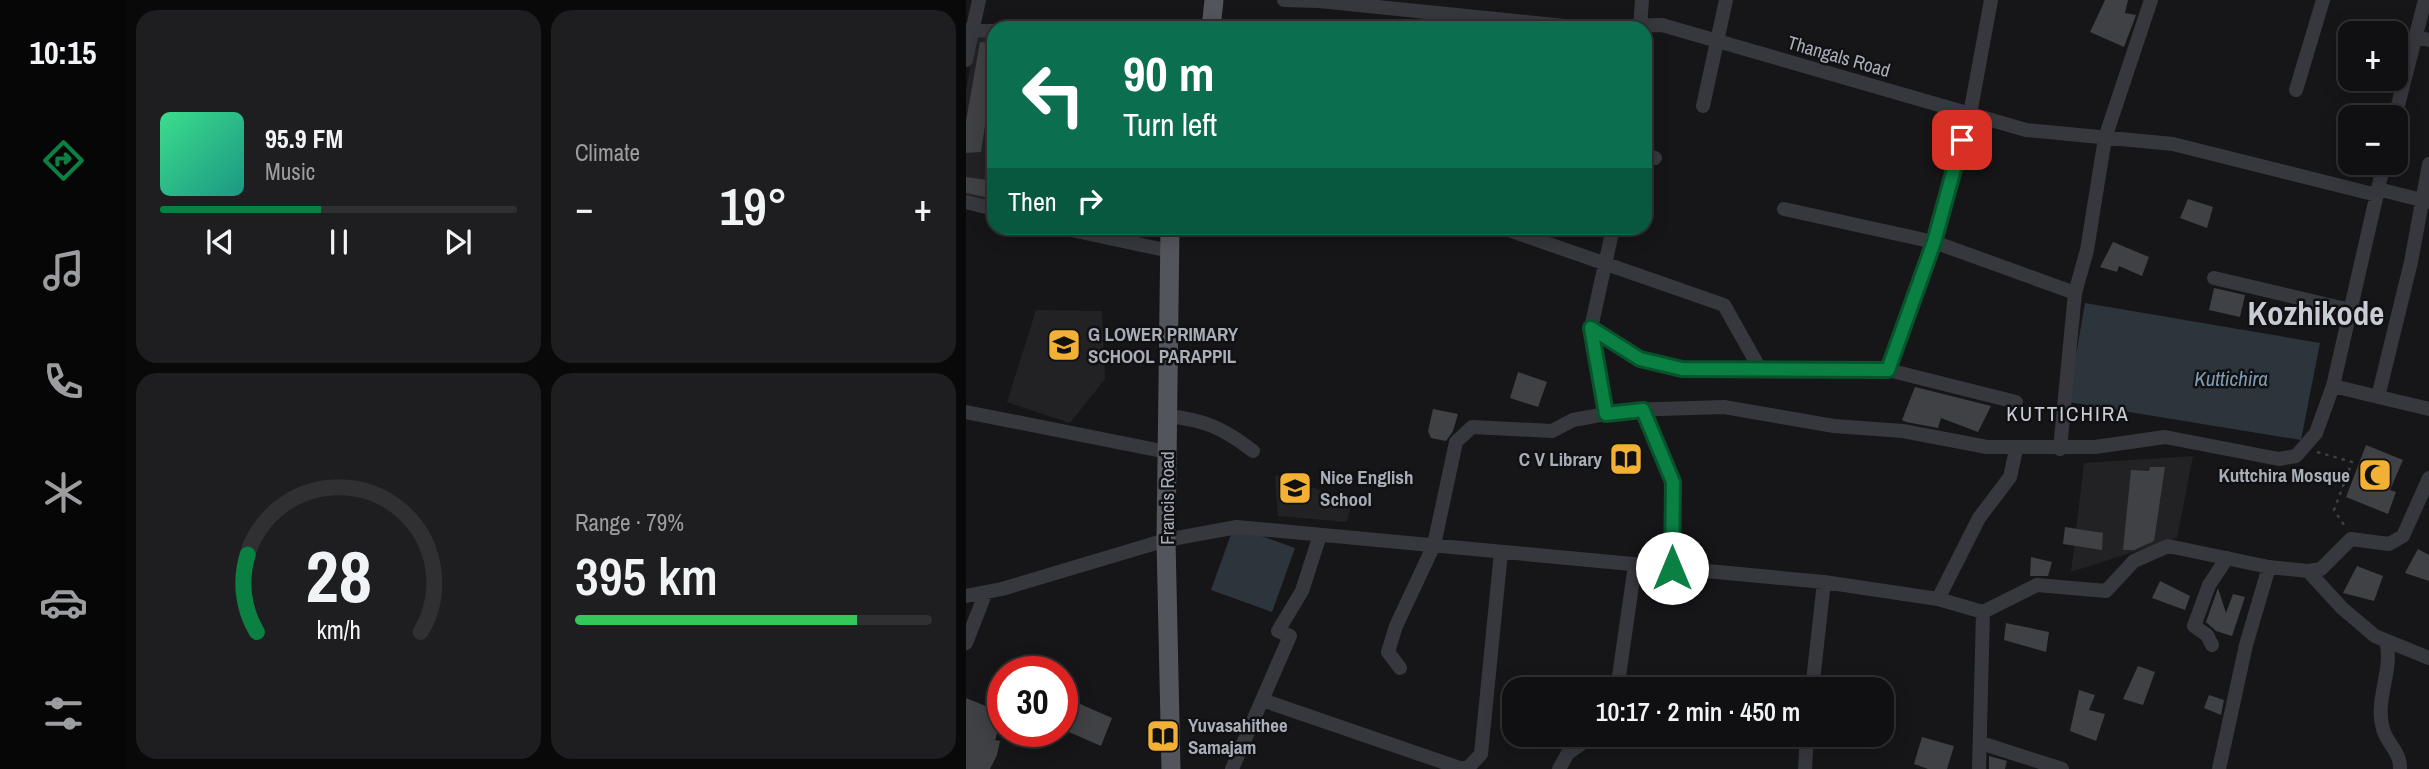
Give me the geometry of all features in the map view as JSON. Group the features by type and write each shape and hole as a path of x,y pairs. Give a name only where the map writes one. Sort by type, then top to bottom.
{"main road":[{"path":"1212,21 1214,0"},
{"name":"Francis Road","path":"1170,235 1166,540 1171,769"}],"street":[{"path":"966,60 969,30 979,0"},
{"name":"Thangals Road","path":"1284,0 1400,4 1529,21"},
{"path":"1640,21 1642,0"},
{"path":"1703,106 1726,0"},
{"path":"1888,370 1934,242 1970,114 1991,0"},
{"path":"2060,449 2075,293 2087,250 2105,138 2151,0"},
{"path":"2296,90 2323,0"},
{"path":"2399,105 2422,38 2425,0"},
{"name":"Thangals Road","path":"1652,26 1662,25 1716,40 2025,130 2173,144 2426,201"},
{"path":"969,30 987,31"},
{"path":"2378,397 2426,201 2429,164"},
{"path":"1400,668 1388,652 1396,626 1434,545 1456,442 1472,427 1552,431 1573,420 1606,414 1724,407 1834,426 1903,431 2016,450 2095,447 2165,437 2279,459 2297,456 2316,433 2333,386 2382,175"},
{"path":"966,202 987,207"},
{"path":"1784,209 1934,242 2075,293"},
{"path":"1095,235 1170,251"},
{"path":"1523,235 1724,305 1760,369"},
{"path":"1606,414 1591,328 1612,235"},
{"path":"2214,278 2350,310"},
{"path":"1591,328 1640,359 1682,369 1888,370 2016,402"},
{"path":"2333,386 2429,410"},
{"path":"1643,410 1673,482 1672,568"},
{"path":"966,412 1167,452"},
{"path":"1168,416 1195,419 1225,430 1253,451"},
{"path":"1938,600 1979,518 2010,477 2016,450"},
{"path":"966,597 1166,540 1237,527 1824,582 1938,600 1983,612 2037,585 2106,591 2134,561 2168,546 2269,567 2308,571 2320,569 2350,539 2389,544 2403,536 2429,478"},
{"path":"1232,769 1290,636 1279,631 1302,591 1320,535"},
{"path":"1262,700 1460,768 1468,768 1481,754 1501,552"},
{"path":"2212,645 2207,635 2194,626 2209,585 2227,558"},
{"path":"1619,677 1635,565"},
{"path":"2219,769 2246,645 2269,567"},
{"path":"2308,571 2342,608 2375,636 2429,658"},
{"path":"1813,677 1824,582"},
{"path":"966,643 986,592"},
{"path":"1979,769 1983,612"},
{"path":"2386,641 2390,654 2382,698 2383,729 2401,760 2400,769"},
{"path":"1980,743 2062,769"},
{"path":"1559,769 1568,753 1577,747"},
{"path":"1805,769 1806,747"}],"path":[{"path":"2305,447 2352,462 2334,510 2350,539"}],"shaded area":[{"path":"976,37 987,38 987,213 966,207 966,91"},
{"name":"G LOWER PRIMARY SCHOOL PARAPPIL","path":"1036,310 1102,311 1105,379 1070,423 1007,402"},
{"path":"2193,456 2177,538 2071,572 2084,463"},
{"name":"Nice English School","path":"1275,475 1352,501 1347,522 1278,516"}],"water":[{"name":"Kuttichira","path":"2085,303 2320,343 2301,440 2068,402"},
{"path":"1234,526 1295,548 1272,612 1211,590"}],"building":[{"path":"2105,0 2128,0 2125,13 2136,15 2124,47 2090,32"},
{"path":"980,42 987,42 987,112 981,152 966,153 966,121"},
{"path":"966,177 987,180 987,198 966,193"},
{"path":"2188,199 2213,207 2207,228 2180,218"},
{"path":"2113,242 2149,257 2142,276 2119,266 2117,272 2100,267"},
{"path":"2214,288 2245,295 2240,317 2209,310"},
{"path":"1518,372 1547,382 1538,407 1510,398"},
{"path":"1915,387 1991,406 1978,432 1941,418 1938,428 1906,422 1902,420"},
{"path":"1433,409 1458,414 1453,431 1446,441 1431,438 1428,431"},
{"name":"Kuttchira Mosque","path":"2366,445 2403,460 2390,490 2396,492 2388,514 2346,497"},
{"path":"2150,467 2165,467 2154,541 2134,550 2123,550 2131,470 2149,471"},
{"path":"2065,527 2103,533 2102,550 2063,544"},
{"path":"2418,549 2429,555 2429,581 2405,573"},
{"path":"2031,557 2052,562 2048,576 2030,576"},
{"path":"2357,566 2383,576 2374,601 2343,593"},
{"path":"2160,581 2190,596 2185,610 2152,598"},
{"path":"2218,588 2226,613 2233,594 2245,597 2232,636 2216,631 2206,622"},
{"path":"2006,623 2049,632 2046,652 2004,640"},
{"path":"2138,666 2155,672 2143,705 2123,699"},
{"path":"2079,690 2095,695 2089,710 2105,714 2096,741 2070,731"},
{"path":"2209,695 2224,700 2221,715 2204,708"},
{"path":"966,698 987,707 987,747 999,747 990,769 966,769"},
{"path":"1078,703 1112,718 1101,746 1078,736"},
{"path":"1922,737 1954,746 1947,769 1928,769 1914,764"},
{"path":"1989,756 2007,761 2005,769 1989,769"}],"place":[{"name":"G LOWER PRIMARY SCHOOL PARAPPIL","path":"1064,345"},
{"name":"C V Library","path":"1626,459"},
{"name":"Kuttchira Mosque","path":"2375,475"},
{"name":"Nice English School","path":"1295,488"},
{"name":"Yuvasahithee Samajam","path":"1163,736"}],"district":[{"name":"Kozhikode","path":"2316,313"},
{"name":"KUTTICHIRA","path":"2068,413"}],"route":[{"path":"1672,568 1673,482 1643,410 1606,414 1591,328 1640,359 1682,369 1888,370 1934,242 1962,140"}]}
